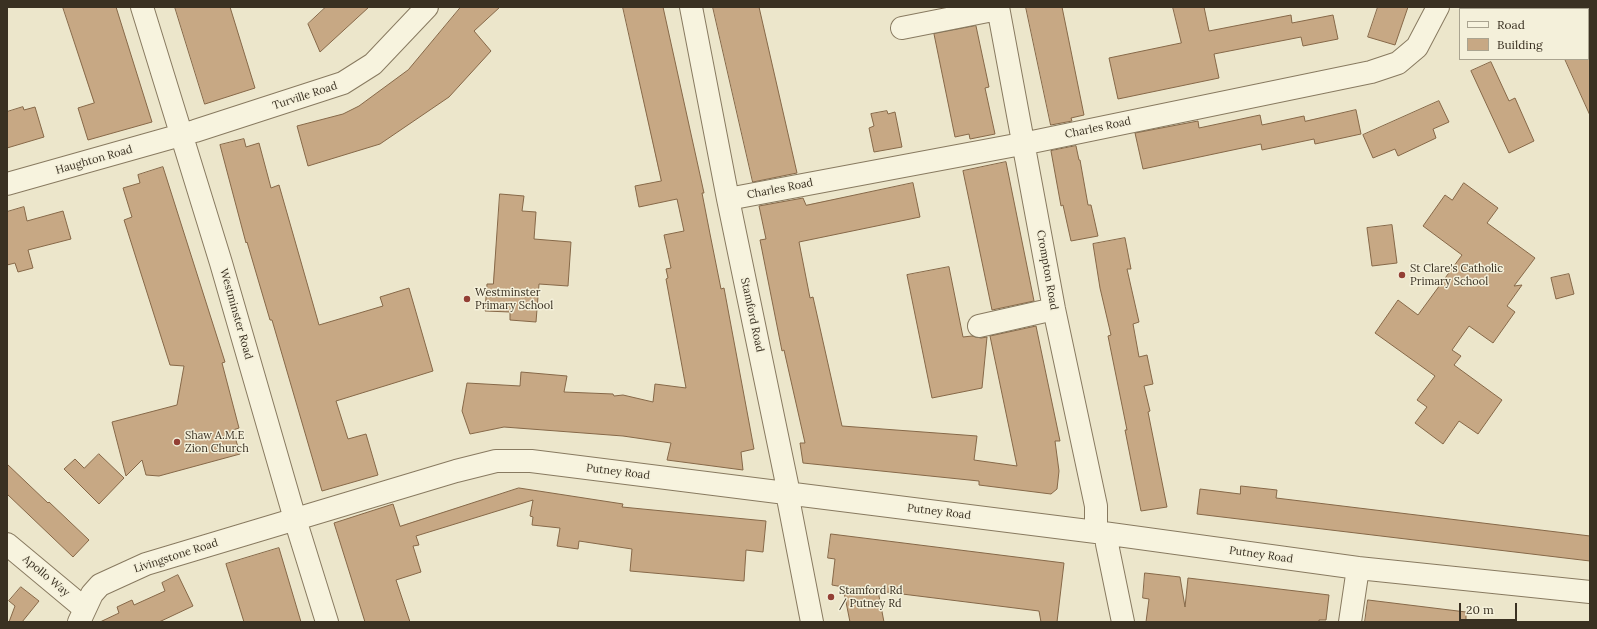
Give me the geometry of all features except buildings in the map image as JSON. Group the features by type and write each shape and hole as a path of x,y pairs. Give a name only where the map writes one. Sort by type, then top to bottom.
{"street":[{"name":"Westminster Road","path":"142,7 221,263 295,519 327,622"},
{"name":"Turville Road","path":"182,134 343,83 373,64 426,7"},
{"name":"Stamford Road","path":"691,7 728,199 787,484 787,493 812,622"},
{"name":"Charles Road","path":"728,199 1024,144 1371,72 1398,63 1417,47 1438,7"},
{"name":"Crompton Road","path":"998,8 1054,309 1101,533 1107,544 1123,622"},
{"path":"902,28 998,8"},
{"name":"Haughton Road","path":"7,184 182,134"},
{"path":"979,326 1054,309"},
{"name":"Putney Road","path":"295,519 456,471 496,461 532,461 1101,533 1358,568 1590,592"},
{"name":"Livingstone Road","path":"82,615 92,594 100,585 146,564 295,519"},
{"name":"Apollo Way","path":"7,544 82,615"},
{"path":"1350,622 1358,568"}],"place":[{"name":"St Clare's Catholic Primary School","path":"1402,275"},
{"name":"Westminster Primary School","path":"467,299"},
{"name":"Shaw A.M.E Zion Church","path":"177,442"},
{"name":"Stamford Rd / Putney Rd","path":"831,597"}]}
